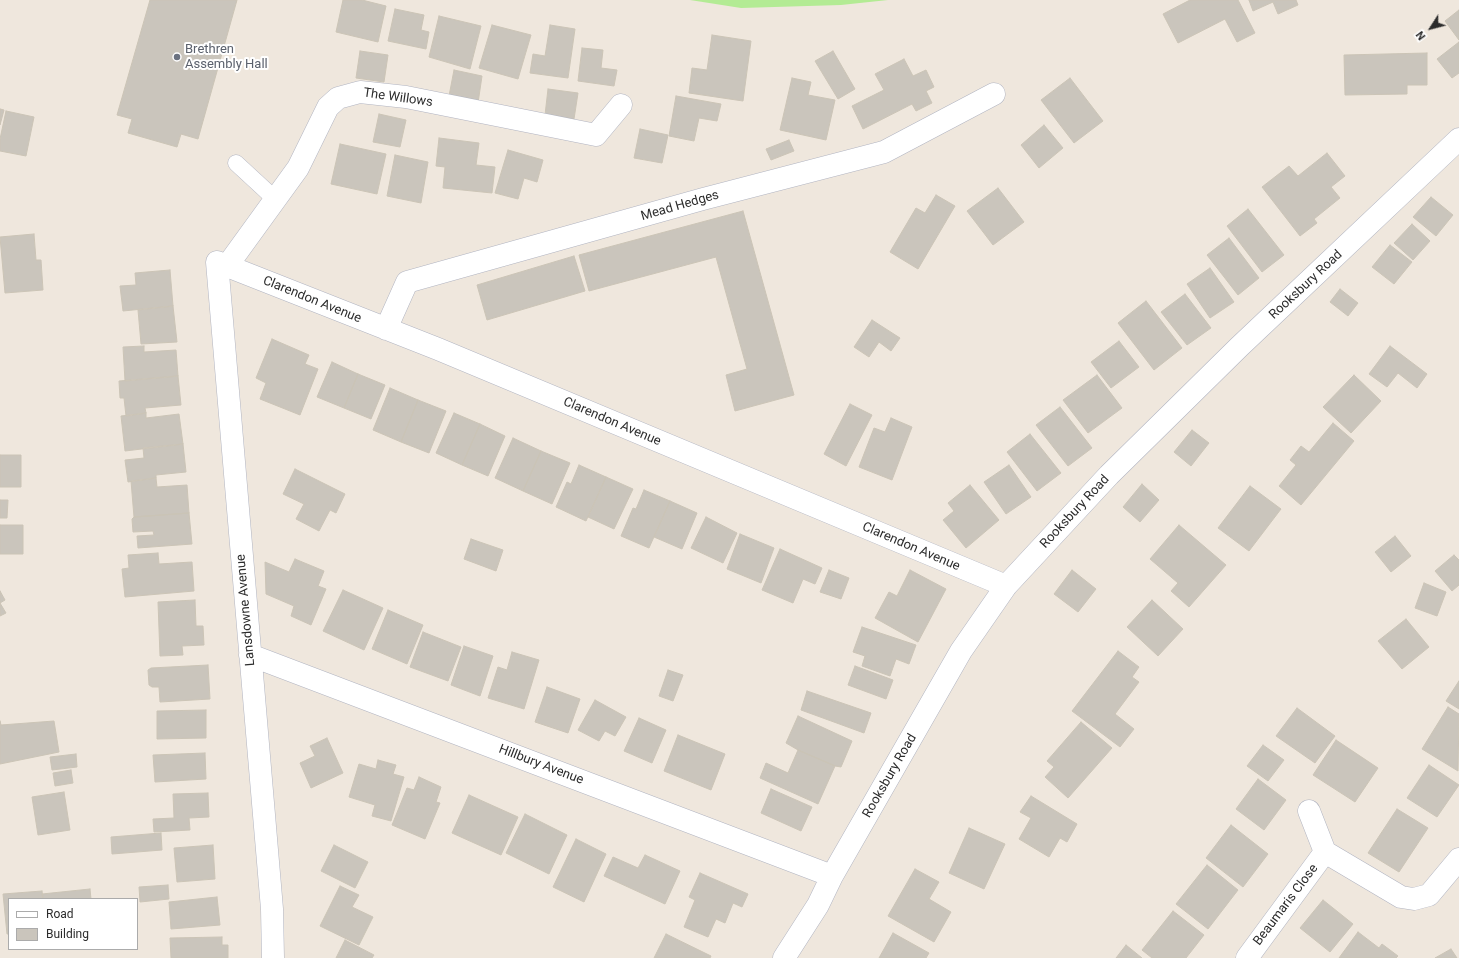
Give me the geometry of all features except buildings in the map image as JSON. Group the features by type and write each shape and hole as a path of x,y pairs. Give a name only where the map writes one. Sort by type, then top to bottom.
{"street":[{"name":"The Willows","path":"222,264 275,199 298,168 328,107 338,98 360,92 406,97 596,135 621,105"},
{"name":"Mead Hedges","path":"386,329 407,282 703,199 884,152 994,94"},
{"name":"Rooksbury Road","path":"784,958 818,905 832,876 961,651 1006,586 1109,475 1239,347 1459,139"},
{"name":"Clarendon Avenue","path":"222,264 438,349 1006,586"},
{"name":"Lansdowne Avenue","path":"222,264 250,655 272,909 273,958"},
{"name":"Hillbury Avenue","path":"250,655 832,876"},
{"name":"Beaumaris Close","path":"1309,811 1325,852 1401,897 1414,899 1429,895 1459,859"},
{"name":"Beaumaris Close","path":"1247,958 1325,852"}],"lane":[{"path":"236,163 275,199"}],"green space":[{"path":"690,0 888,0 841,5 741,8"}],"place":[{"name":"Brethren Assembly Hall","path":"177,57"}]}
